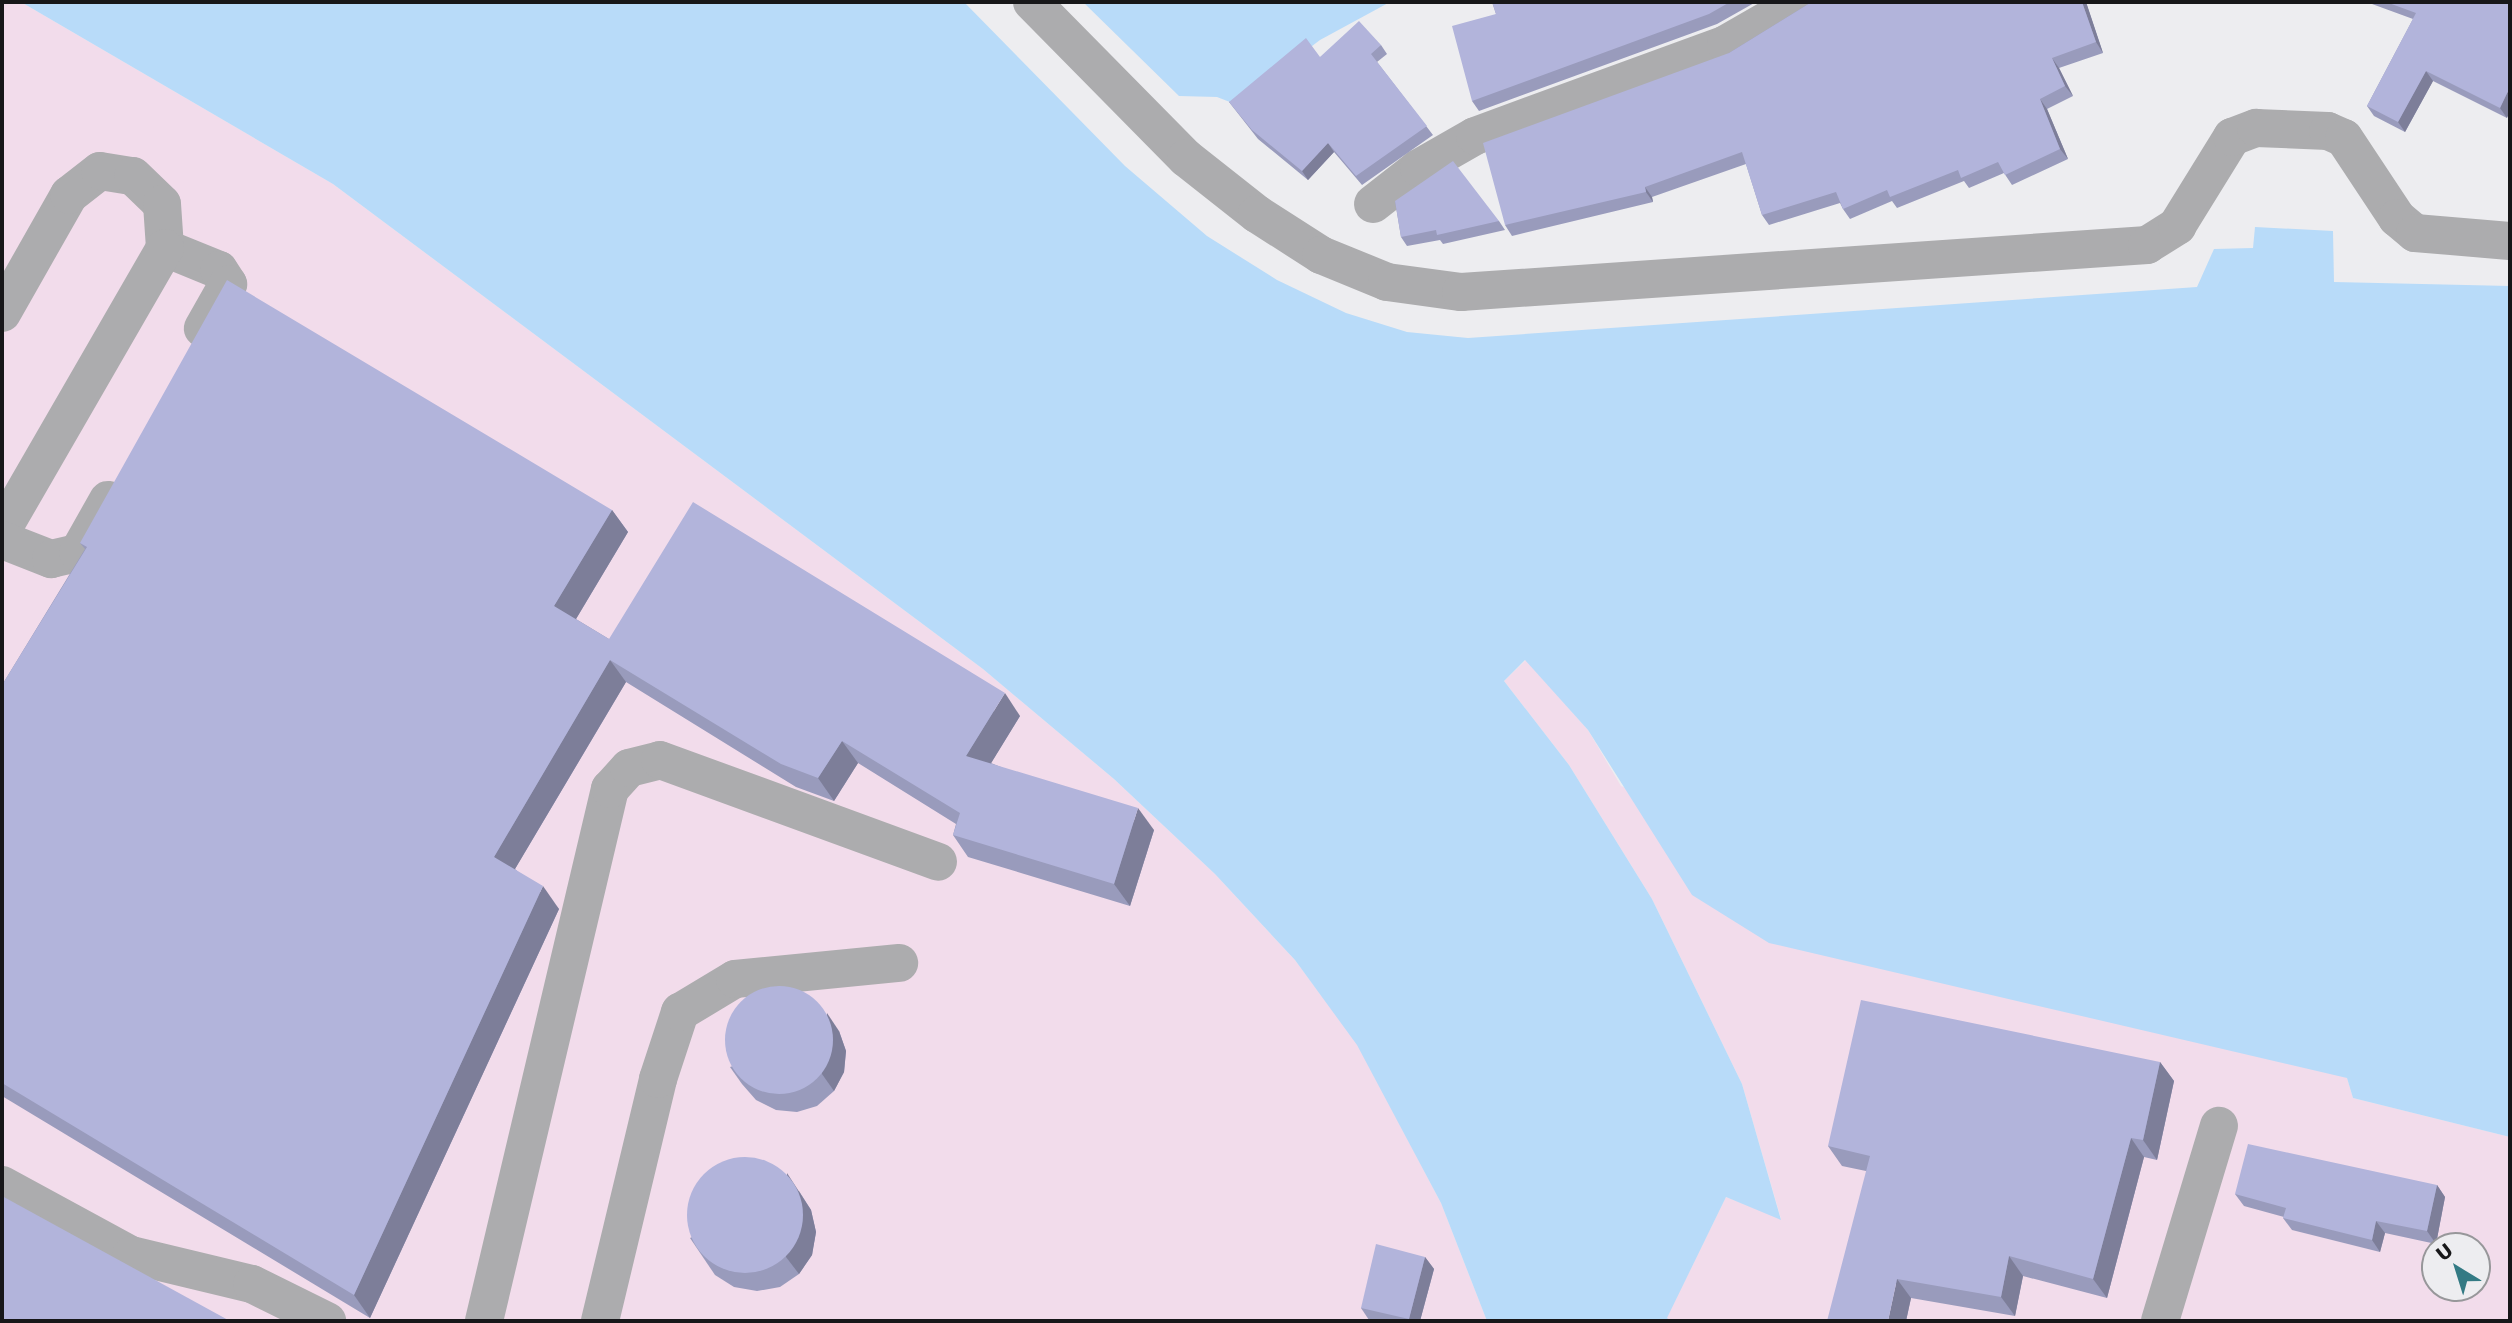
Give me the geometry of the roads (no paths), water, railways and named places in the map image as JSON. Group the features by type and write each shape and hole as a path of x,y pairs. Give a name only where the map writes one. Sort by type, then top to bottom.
{"street":[{"path":"1032,2 1196,166 1257,214 1321,255 1387,282 1461,292 2147,245 2177,226 2232,137 2256,128 2328,131 2344,138 2397,218 2415,233 2510,241"},
{"path":"1373,204 1419,168 1475,136 1726,44 1799,2"},
{"path":"2,313 69,195 100,171 133,176 162,204 164,248 2,530"},
{"path":"164,248 219,270 228,284 187,357"},
{"path":"2,540 51,559 78,553 126,467"},
{"path":"484,1321 610,789 629,768 660,760 938,862"},
{"path":"600,1321 659,1079 680,1012 735,979 899,963"},
{"path":"2160,1321 2219,1126"},
{"path":"2,1185 131,1255 252,1284 327,1321"}],"water":[{"path":"21,2 964,2 1125,166 1207,236 1277,280 1346,313 1407,332 1468,338 2197,287 2214,249 2253,248 2255,227 2333,231 2334,282 2510,286 2510,1137 2353,1098 2347,1078 1769,943 1692,895 1588,730 1525,660 1504,681 1569,765 1652,899 1742,1084 1781,1220 1726,1197 1667,1318 1671,1321 1487,1321 1441,1203 1357,1045 1295,960 1215,874 1114,779 983,669 333,184"},
{"path":"1083,2 1390,2 1320,40 1235,104 1217,97 1179,96"}]}
